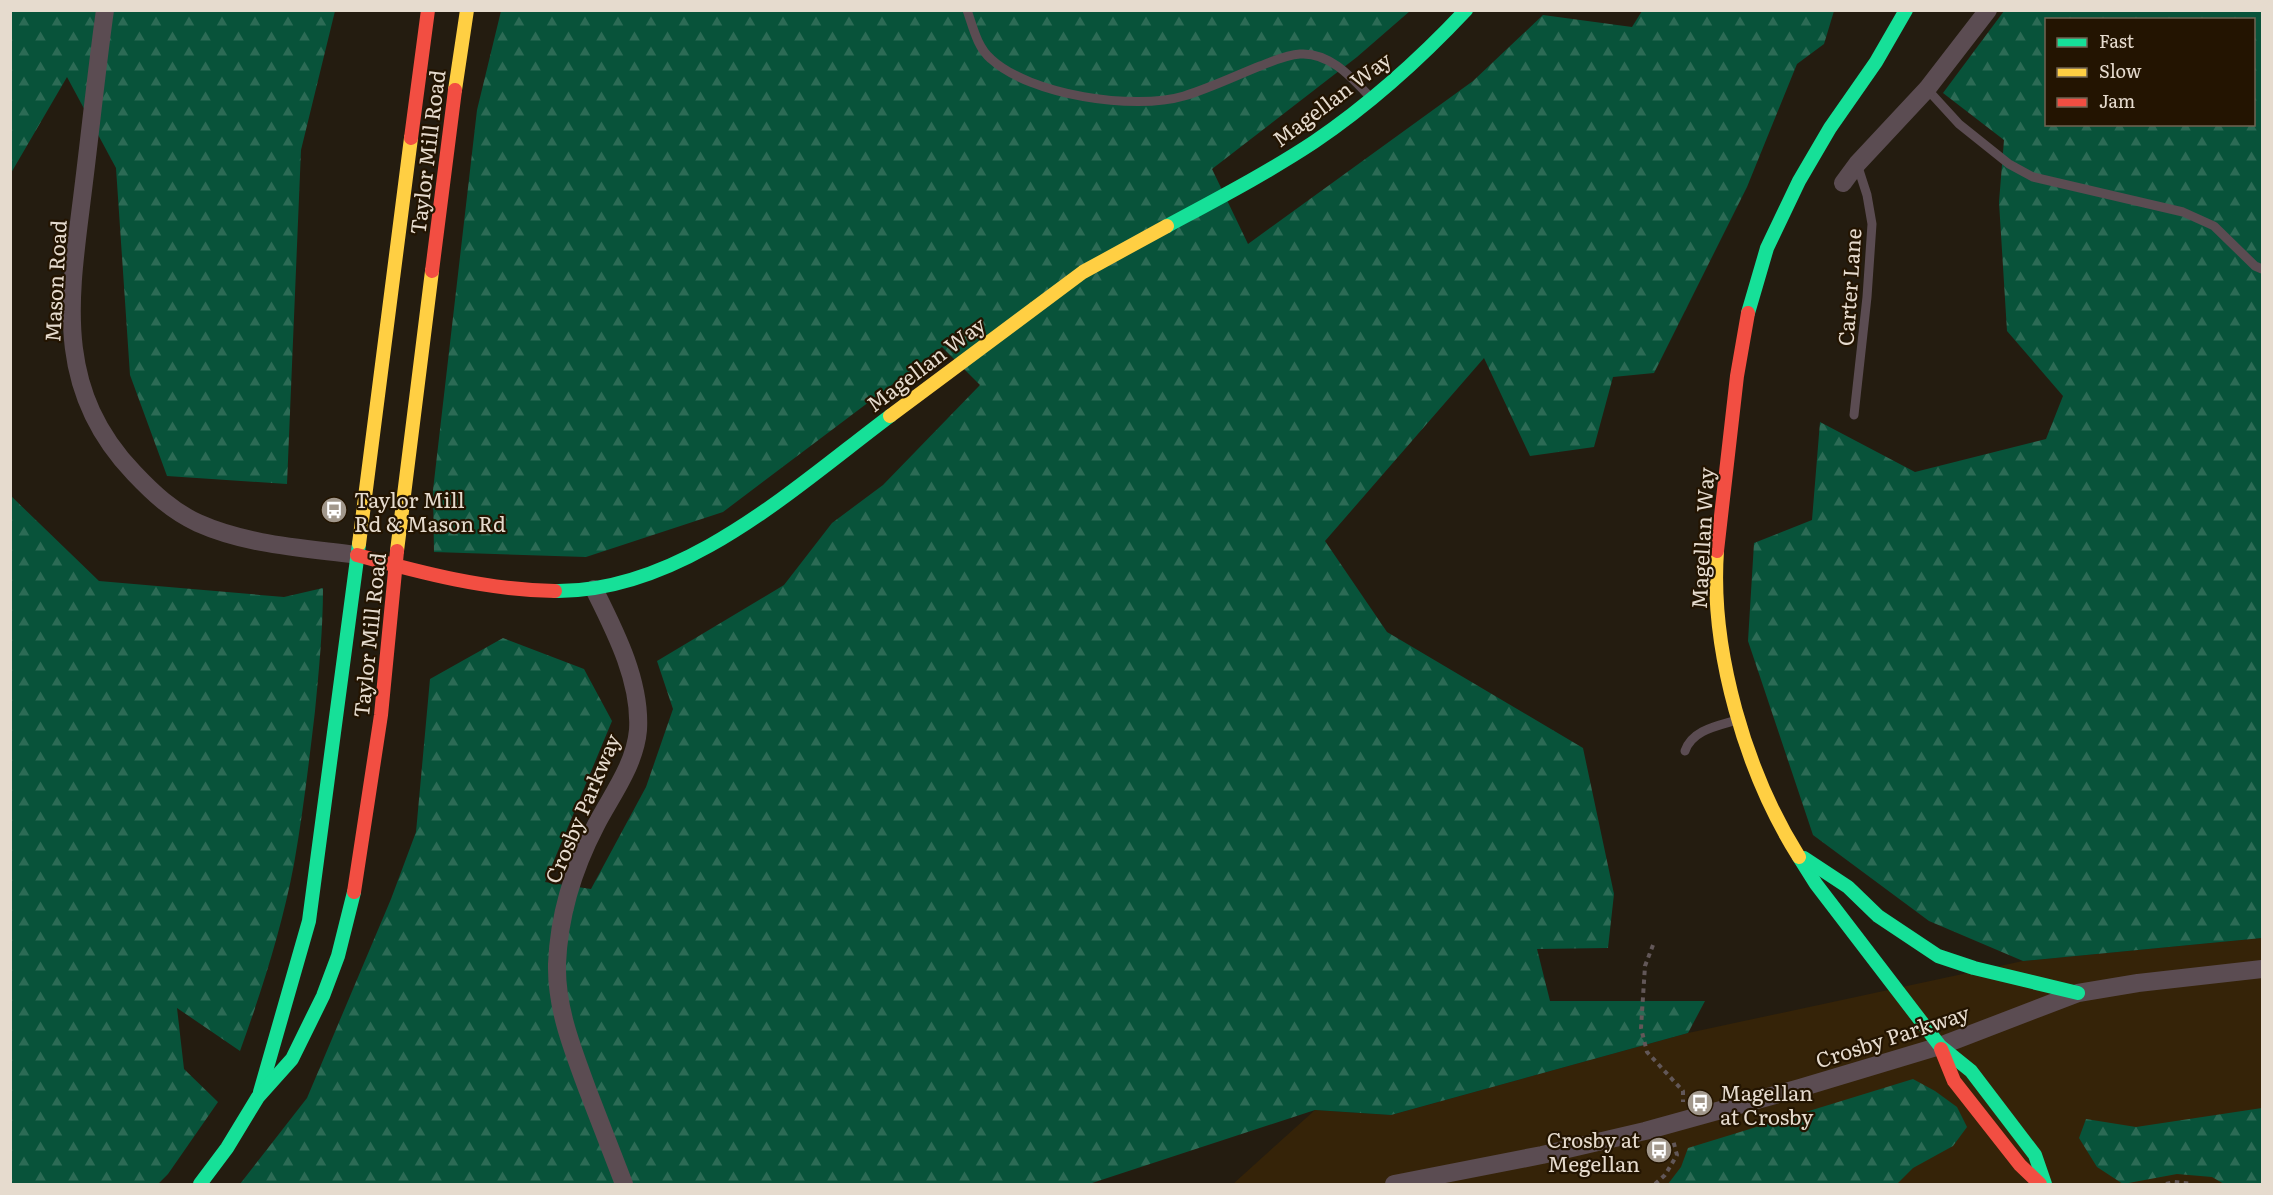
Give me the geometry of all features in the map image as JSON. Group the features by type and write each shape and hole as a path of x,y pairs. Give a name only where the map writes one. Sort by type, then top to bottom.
{"street":[{"name":"Mason Road","path":"105,10 73,276 72,343 76,370 86,403 98,427 122,460 159,499 176,511 198,523 252,541 357,555"},
{"name":"Taylor Mill Road","path":"258,1097 309,921 428,10"},
{"name":"Taylor Mill Road","path":"200,1185 227,1148 258,1097 292,1059 318,1007 338,956 353,900 381,715 395,566 458,65 467,10"},
{"name":"Magellan Way","path":"357,555 468,583 558,592 594,589 634,579 709,547 747,523 1083,272 1139,238 1292,156 1392,82 1466,10"},
{"name":"Magellan Way","path":"1905,10 1876,62 1830,128 1780,215 1767,248 1747,315 1726,458 1716,565 1723,656 1738,720 1765,797 1794,852 1816,884 1940,1047"},
{"path":"1843,183 1857,164 1928,89 1988,10"},
{"name":"Crosby Parkway","path":"594,589 628,667 637,703 638,731 624,775 595,826 573,874 564,907 557,964 558,987 566,1033 624,1185"},
{"path":"1794,852 1848,887 1878,916 1938,956 1974,968 2078,993"},
{"name":"Crosby Parkway","path":"1394,1185 1542,1155 1669,1124 1940,1047 2078,993 2138,983 2262,969"},
{"path":"1940,1047 1954,1081 2020,1165 2042,1185"},
{"path":"1940,1047 1971,1071 2035,1155 2042,1185"}],"lane":[{"path":"967,10 980,45 989,58 1005,70 1046,88 1090,98 1146,102 1164,100 1183,96 1283,57 1300,54 1317,56 1330,61 1348,74 1371,98"},
{"path":"1928,89 1959,124 2009,164 2033,177 2183,212 2214,226 2255,266 2262,269"},
{"name":"Carter Lane","path":"1854,415 1867,297 1872,224 1857,164"},
{"path":"1685,751 1688,742 1704,731 1738,720"}],"path":[{"path":"1653,945 1645,966 1641,1028 1647,1052 1683,1091 1683,1105 1669,1124 1677,1155 1665,1175 1655,1185"},
{"path":"2166,1185 2174,1182 2192,1185"}],"shaded area":[{"path":"2262,938 2262,1184 1233,1184 1315,1110 1391,1115 1688,1033 2023,961"}],"green space":[{"path":"11,11 335,11 301,150 287,484 167,476 130,375 116,168 67,77 11,173"},
{"path":"501,11 1410,11 1357,57 1212,169 1248,244 1473,81 1543,15 1632,27 1642,11 1834,11 1824,44 1797,64 1747,187 1654,373 1613,377 1594,447 1530,456 1484,358 1325,541 1387,632 1583,748 1614,894 1608,948 1537,949 1550,1001 1705,1001 1688,1033 1391,1115 1315,1110 1089,1184 240,1184 307,1098 391,899 416,832 430,679 503,638 584,669 612,721 545,882 591,889 646,787 673,709 657,661 784,585 832,523 883,485 980,385 942,347 723,512 586,557 434,552 433,490 477,110"},
{"path":"2004,11 2262,11 2262,938 2023,961 1929,921 1813,835 1748,641 1754,543 1812,520 1820,422 1915,472 2046,439 2063,396 2007,331 1999,202 2004,140 1943,93"},
{"path":"10,495 99,581 284,597 323,588 319,665 306,788 289,888 264,982 240,1051 177,1008 184,1069 218,1102 168,1174 158,1184 11,1184"},
{"path":"1913,1079 1957,1107 1967,1127 1953,1146 1913,1168 1897,1184 1668,1184 1681,1167 1688,1148"},
{"path":"2262,1108 2262,1184 2224,1184 2212,1177 2177,1174 2123,1184 2097,1167 2079,1138 2086,1119 2136,1127"}],"traffic: fast":[{"path":"1167,226 1242,186 1335,127 1394,80 1466,10"},
{"path":"1748,313 1767,248 1799,181 1830,128 1876,62 1906,10"},
{"path":"555,591 602,587 647,575 691,555 734,531 775,504 890,416"},
{"path":"260,1092 309,921 359,544"},
{"path":"1799,857 1816,884 1940,1046 1971,1071 2035,1155 2045,1184"},
{"path":"1804,858 1848,887 1878,916 1938,956 1974,968 2078,993"},
{"path":"200,1184 227,1148 258,1097 292,1059 323,996 338,956 354,892"}],"traffic: slow":[{"path":"455,90 467,10"},
{"path":"359,544 411,138"},
{"path":"890,416 1083,272 1167,226"},
{"path":"397,551 432,271"},
{"path":"1717,551 1716,589 1719,629 1736,710 1763,788 1799,857"}],"traffic: jam":[{"path":"411,138 428,10"},
{"path":"432,271 455,90"},
{"path":"1717,551 1737,376 1748,313"},
{"path":"354,892 381,715 397,551"},
{"path":"357,555 480,584 555,591"},
{"path":"1941,1049 1954,1081 2020,1165 2040,1184"}],"place":[{"name":"Taylor Mill Rd & Mason Rd","path":"334,510"},
{"name":"Magellan at Crosby","path":"1700,1103"},
{"name":"Crosby at Megellan","path":"1659,1150"}]}
